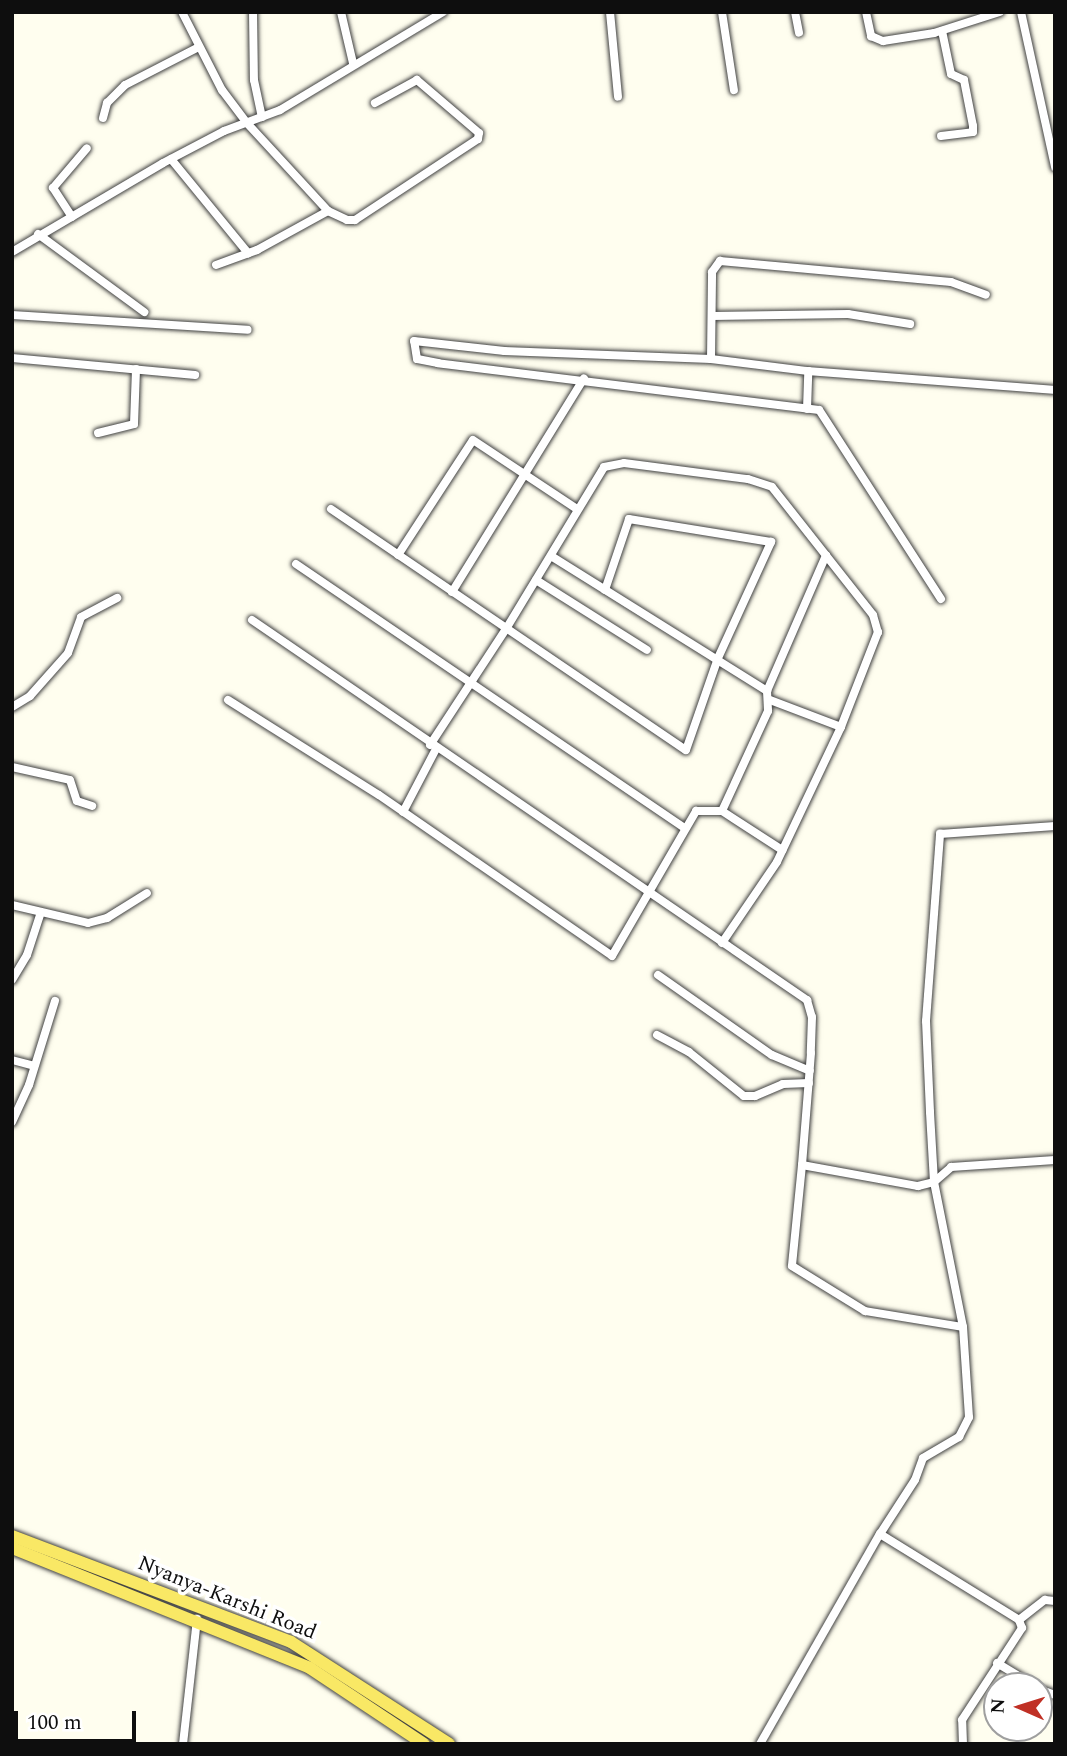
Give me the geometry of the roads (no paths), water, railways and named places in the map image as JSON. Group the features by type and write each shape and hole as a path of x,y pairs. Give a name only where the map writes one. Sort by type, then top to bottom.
{"main road":[{"name":"Nyanya-Karshi Road","path":"12,1536 291,1643 340,1671 449,1744"},
{"name":"Nyanya-Karshi Road","path":"12,1548 197,1619 310,1668 424,1744"},
{"path":"334,1684 340,1671"}],"street":[{"path":"182,12 199,47 246,122 328,211 355,219 478,139 477,127 417,80 375,103"},
{"path":"253,12 254,80 262,117"},
{"path":"341,12 353,63"},
{"path":"12,252 38,234 172,159 246,122 262,117 427,15 443,12"},
{"path":"610,12 618,97"},
{"path":"722,12 734,90"},
{"path":"795,12 799,33"},
{"path":"866,12 875,40 897,41 942,31 1000,12"},
{"path":"1021,12 1055,167"},
{"path":"941,136 973,132 964,80 951,74 942,31"},
{"path":"103,118 107,103 125,85 199,47"},
{"path":"72,217 53,188 87,148"},
{"path":"172,159 248,253"},
{"path":"216,265 248,253 328,211"},
{"path":"38,234 144,312"},
{"path":"711,359 712,272 720,261 951,282 986,295"},
{"path":"712,316 848,314 910,324"},
{"path":"12,316 248,330"},
{"path":"941,599 819,410 584,378 417,359 414,341 504,351 711,359 808,371 1055,390"},
{"path":"12,358 195,375"},
{"path":"98,433 134,424 136,369"},
{"path":"807,409 808,371"},
{"path":"452,592 584,378"},
{"path":"398,555 473,440 577,509"},
{"path":"403,811 433,747 551,556 597,473 612,464 748,479 779,493 873,615 878,632 841,727 782,850 722,943"},
{"path":"331,509 686,750 718,659 771,542 629,519 605,590"},
{"path":"722,811 825,555"},
{"path":"551,556 718,659 769,695 841,727"},
{"path":"296,564 684,827"},
{"path":"536,580 647,650"},
{"path":"12,707 30,696 68,653 81,617 117,598"},
{"path":"252,620 433,747 807,1000 812,1017 810,1071 792,1266 865,1311 963,1327"},
{"path":"228,700 403,811 612,956 684,827 696,811 722,811 782,850"},
{"path":"12,767 70,780 77,801 92,806"},
{"path":"760,1744 880,1534 918,1473 921,1462 959,1437 968,1425 963,1327 934,1182 926,1021 940,834 1055,826"},
{"path":"12,905 97,921 147,893"},
{"path":"13,982 41,912"},
{"path":"658,975 772,1055 810,1071"},
{"path":"12,1122 55,1002"},
{"path":"657,1035 689,1052 744,1096 755,1096 783,1084 809,1083"},
{"path":"12,1060 34,1066"},
{"path":"802,1165 902,1184 934,1182 951,1167 1055,1160"},
{"path":"880,1534 1019,1620 1022,1628 962,1720 963,1744"},
{"path":"1019,1620 1045,1600 1055,1601"},
{"path":"183,1744 197,1619"},
{"path":"997,1663 1012,1672"}]}
